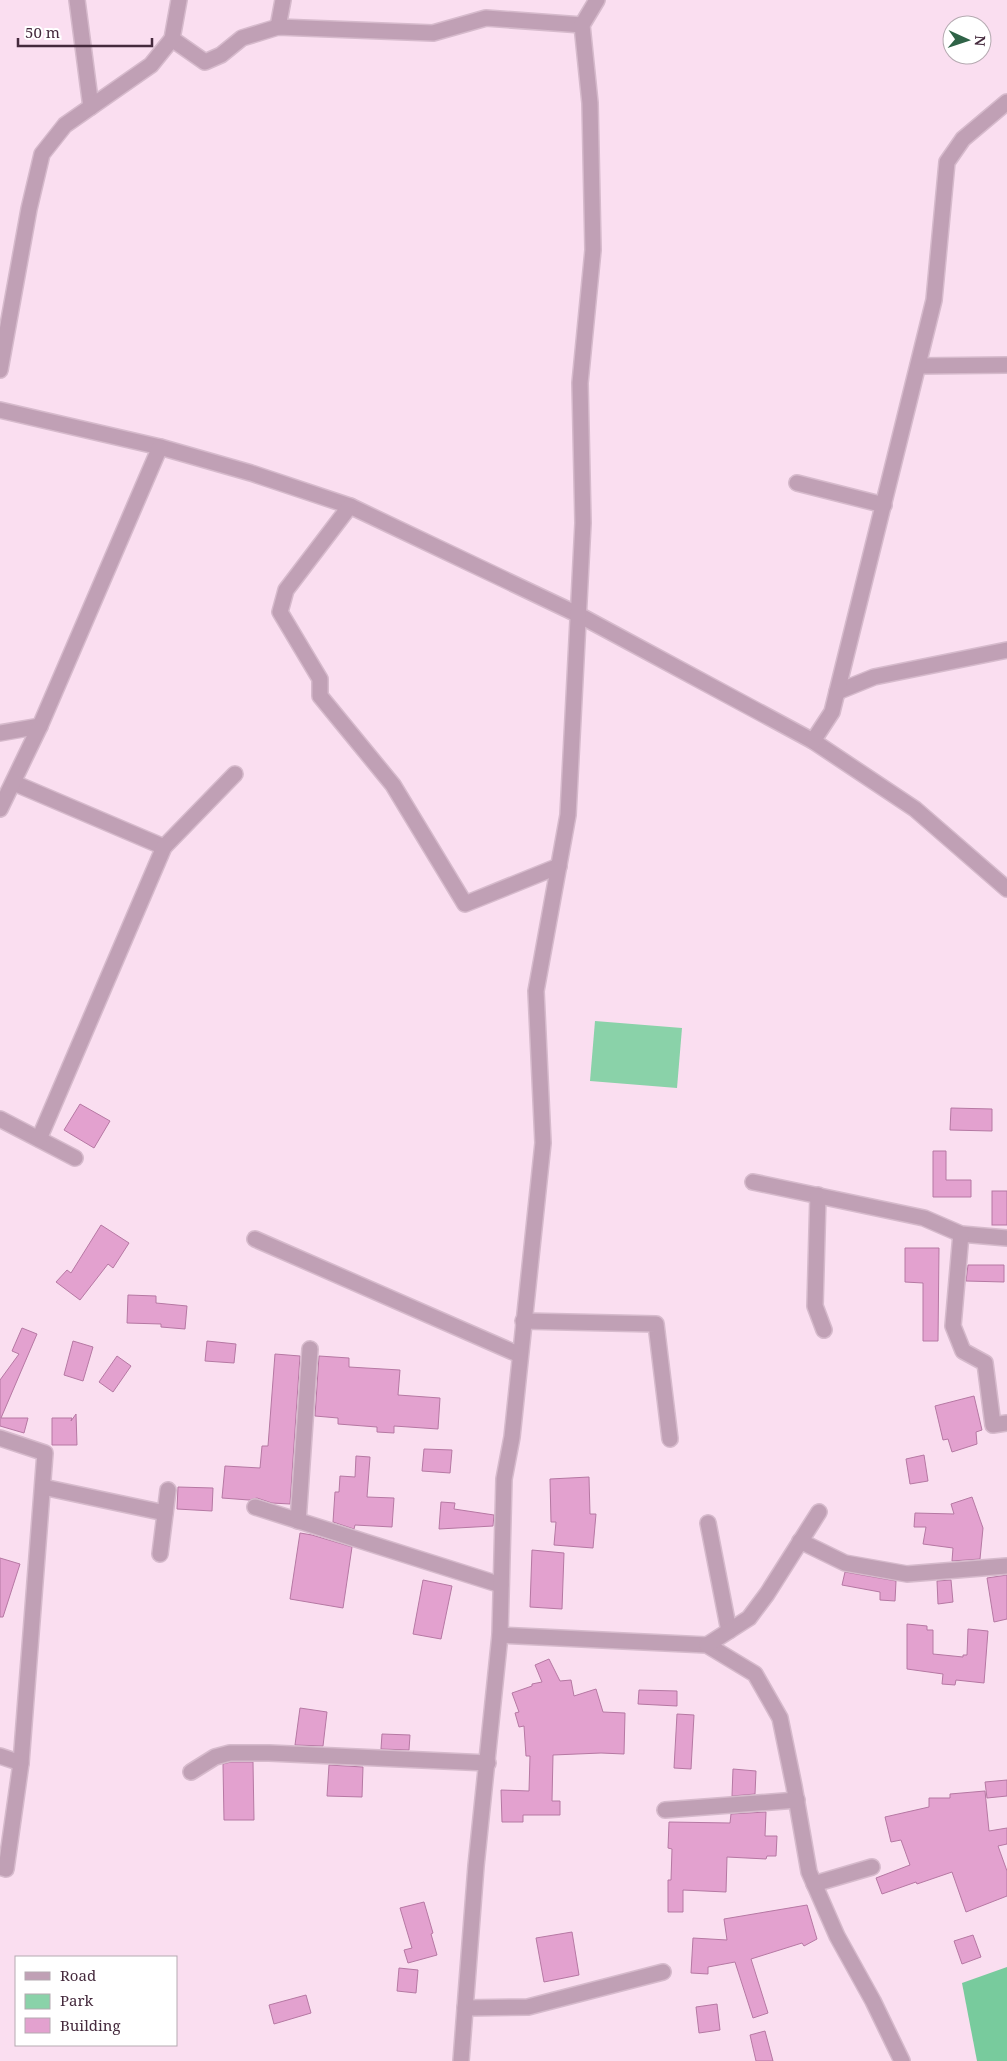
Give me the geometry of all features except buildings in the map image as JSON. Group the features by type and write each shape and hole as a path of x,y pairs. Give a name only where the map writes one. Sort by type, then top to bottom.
{"street":[{"path":"77,0 91,108"},
{"path":"0,370 29,209 42,154 65,126 151,65 172,39 179,0"},
{"path":"278,27 283,0"},
{"path":"461,2061 476,1866 500,1635 504,1479 512,1437 543,1143 536,991 568,815 583,523 580,384 593,250 590,103 582,25 597,0"},
{"path":"172,39 204,62 221,55 242,38 278,27 433,33 486,18 582,25"},
{"path":"813,741 832,712 934,300 947,162 962,139 1007,102"},
{"path":"918,366 1007,365"},
{"path":"0,410 160,447 251,473 350,506 579,615 813,741 915,809 1007,889"},
{"path":"0,809 40,726 160,447"},
{"path":"797,483 884,505"},
{"path":"350,506 286,590 280,612 320,679 320,696 393,785 465,904 559,866"},
{"path":"837,692 874,677 1007,650"},
{"path":"0,734 40,726"},
{"path":"40,1139 164,847 234,774"},
{"path":"14,783 164,847"},
{"path":"0,1119 75,1158"},
{"path":"753,1182 924,1218 961,1234 1007,1238"},
{"path":"818,1195 815,1306 824,1330"},
{"path":"961,1234 953,1326 963,1351 985,1363 993,1425 1007,1423"},
{"path":"255,1239 520,1356"},
{"path":"523,1321 656,1324 670,1439"},
{"path":"298,1521 310,1349"},
{"path":"0,1438 45,1453 21,1763 6,1869 0,1867"},
{"path":"43,1487 165,1513"},
{"path":"160,1554 168,1490"},
{"path":"255,1507 501,1585"},
{"path":"707,1645 748,1618 767,1594 818,1512"},
{"path":"708,1523 729,1631"},
{"path":"800,1541 846,1563 907,1574 1007,1566"},
{"path":"500,1635 707,1645 755,1674 780,1718 797,1800 809,1872 837,1936 873,2001 902,2061"},
{"path":"190,1772 215,1756 230,1753 269,1753 488,1763"},
{"path":"0,1756 21,1763"},
{"path":"665,1810 797,1800"},
{"path":"814,1884 872,1867"},
{"path":"466,2008 528,2008 663,1972"}],"green space":[{"path":"595,1021 682,1028 677,1088 590,1081"},
{"path":"1007,1967 1007,2061 977,2061 962,1983"}]}
